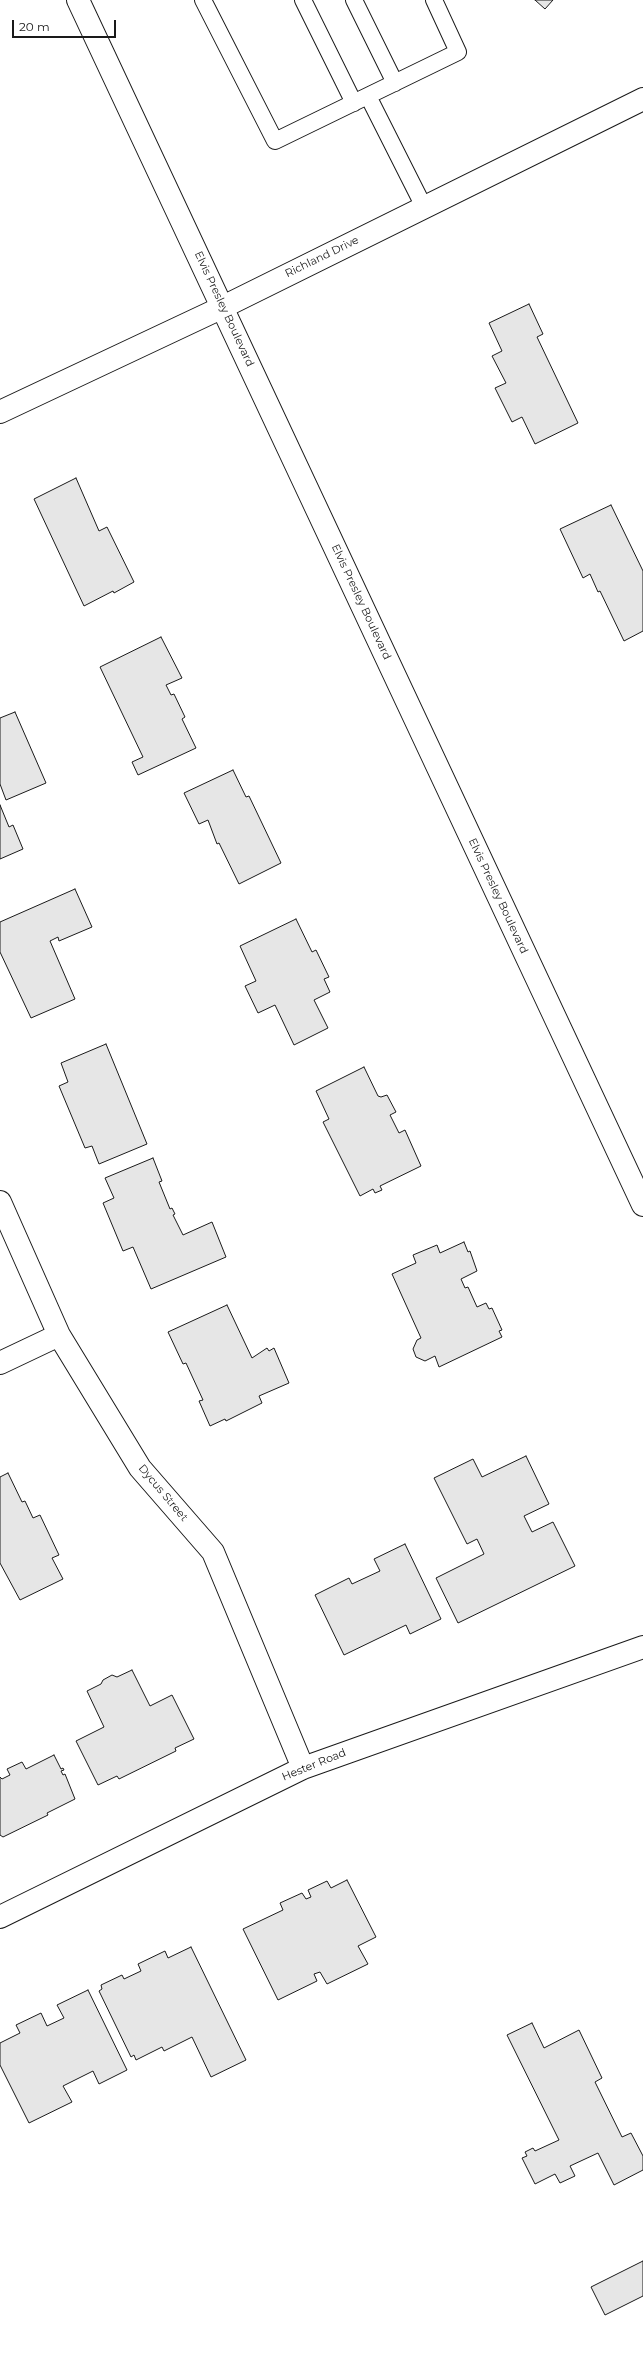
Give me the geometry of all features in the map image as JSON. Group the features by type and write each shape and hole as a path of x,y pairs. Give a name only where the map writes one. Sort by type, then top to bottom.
{"street":[{"name":"Elvis Presley Boulevard","path":"78,0 643,1205"},
{"name":"Richland Drive","path":"0,412 223,307 643,99"},
{"name":"Dycus Street","path":"0,1202 59,1335 140,1468 213,1552 302,1768"},
{"path":"0,1363 59,1335"},
{"name":"Hester Road","path":"0,1917 302,1768 643,1647"}],"lane":[{"path":"204,0 275,141 458,52 434,0"},
{"path":"303,0 424,207"},
{"path":"354,0 395,83"}],"building":[{"path":"535,0 553,0 545,9"},
{"path":"529,304 543,334 537,337 578,423 535,444 522,417 512,422 495,388 506,383 492,356 502,351 489,323"},
{"path":"76,478 99,531 107,527 134,582 114,593 113,591 84,606 34,499"},
{"path":"611,505 643,571 643,631 624,641 600,591 598,592 590,574 583,578 560,529"},
{"path":"161,637 182,678 166,685 171,695 174,694 185,717 182,719 196,748 138,775 132,762 143,757 100,667"},
{"path":"15,712 46,783 6,800 0,784 0,718"},
{"path":"233,770 246,797 249,796 281,863 239,884 219,843 217,844 208,820 199,824 184,793"},
{"path":"0,805 9,827 13,825 23,849 0,859"},
{"path":"75,889 92,927 59,941 58,937 50,941 75,999 31,1018 0,952 0,922"},
{"path":"296,919 312,952 316,950 329,977 324,979 330,992 314,1000 328,1028 294,1045 275,1005 258,1013 245,986 256,981 240,946"},
{"path":"106,1044 147,1144 99,1164 92,1146 85,1148 59,1086 68,1082 61,1063"},
{"path":"364,1067 378,1096 381,1097 387,1095 396,1112 390,1115 399,1133 405,1130 421,1166 380,1186 382,1190 375,1193 373,1189 360,1196 323,1122 329,1119 316,1091"},
{"path":"153,1158 162,1181 159,1182 170,1209 172,1208 175,1214 173,1215 183,1235 212,1222 226,1257 151,1289 133,1247 123,1251 103,1203 114,1198 105,1178"},
{"path":"464,1242 468,1252 470,1251 477,1271 461,1279 465,1288 468,1287 477,1307 486,1303 489,1309 492,1308 502,1330 499,1331 502,1337 439,1367 435,1356 425,1361 416,1357 413,1349 417,1340 421,1338 392,1274 416,1263 413,1255 437,1245 440,1253"},
{"path":"227,1305 252,1358 267,1348 269,1351 274,1348 289,1383 259,1396 262,1403 226,1421 225,1419 210,1426 199,1401 203,1400 186,1363 183,1364 168,1332"},
{"path":"526,1456 549,1504 524,1516 532,1532 553,1522 575,1566 458,1623 436,1578 484,1554 477,1539 467,1544 434,1478 473,1459 482,1477"},
{"path":"8,1473 22,1502 25,1501 33,1518 40,1515 59,1555 52,1558 63,1579 20,1600 0,1563 0,1477"},
{"path":"405,1544 441,1619 410,1634 406,1625 344,1655 315,1595 349,1578 352,1584 380,1571 374,1559"},
{"path":"132,1670 150,1706 172,1695 194,1739 175,1748 176,1751 119,1779 117,1776 98,1785 76,1741 104,1727 87,1691 101,1684 103,1680 112,1675 117,1677"},
{"path":"54,1755 61,1769 63,1768 64,1770 61,1771 63,1775 65,1774 75,1799 47,1813 48,1815 3,1837 0,1835 0,1777 2,1779 10,1775 7,1769 22,1762 26,1769"},
{"path":"347,1880 376,1937 358,1946 368,1964 327,1984 320,1972 314,1974 317,1981 278,2000 243,1929 283,1910 280,1903 302,1893 306,1899 311,1897 308,1890 327,1881 331,1888"},
{"path":"191,1947 246,2060 211,2077 192,2037 164,2051 162,2047 136,2060 134,2055 131,2057 99,1991 102,1989 101,1985 122,1975 124,1979 141,1971 138,1964 165,1951 168,1958"},
{"path":"88,1990 127,2070 99,2084 93,2071 63,2086 72,2102 29,2123 0,2065 0,2043 20,2033 16,2025 41,2013 47,2026 64,2018 57,2005"},
{"path":"532,2023 544,2048 579,2030 602,2078 595,2082 622,2137 631,2133 643,2156 643,2170 614,2185 598,2153 570,2166 575,2176 560,2183 555,2174 535,2184 522,2158 527,2156 525,2152 533,2148 535,2151 559,2140 507,2035"},
{"path":"643,2261 643,2296 605,2315 591,2287"}]}
